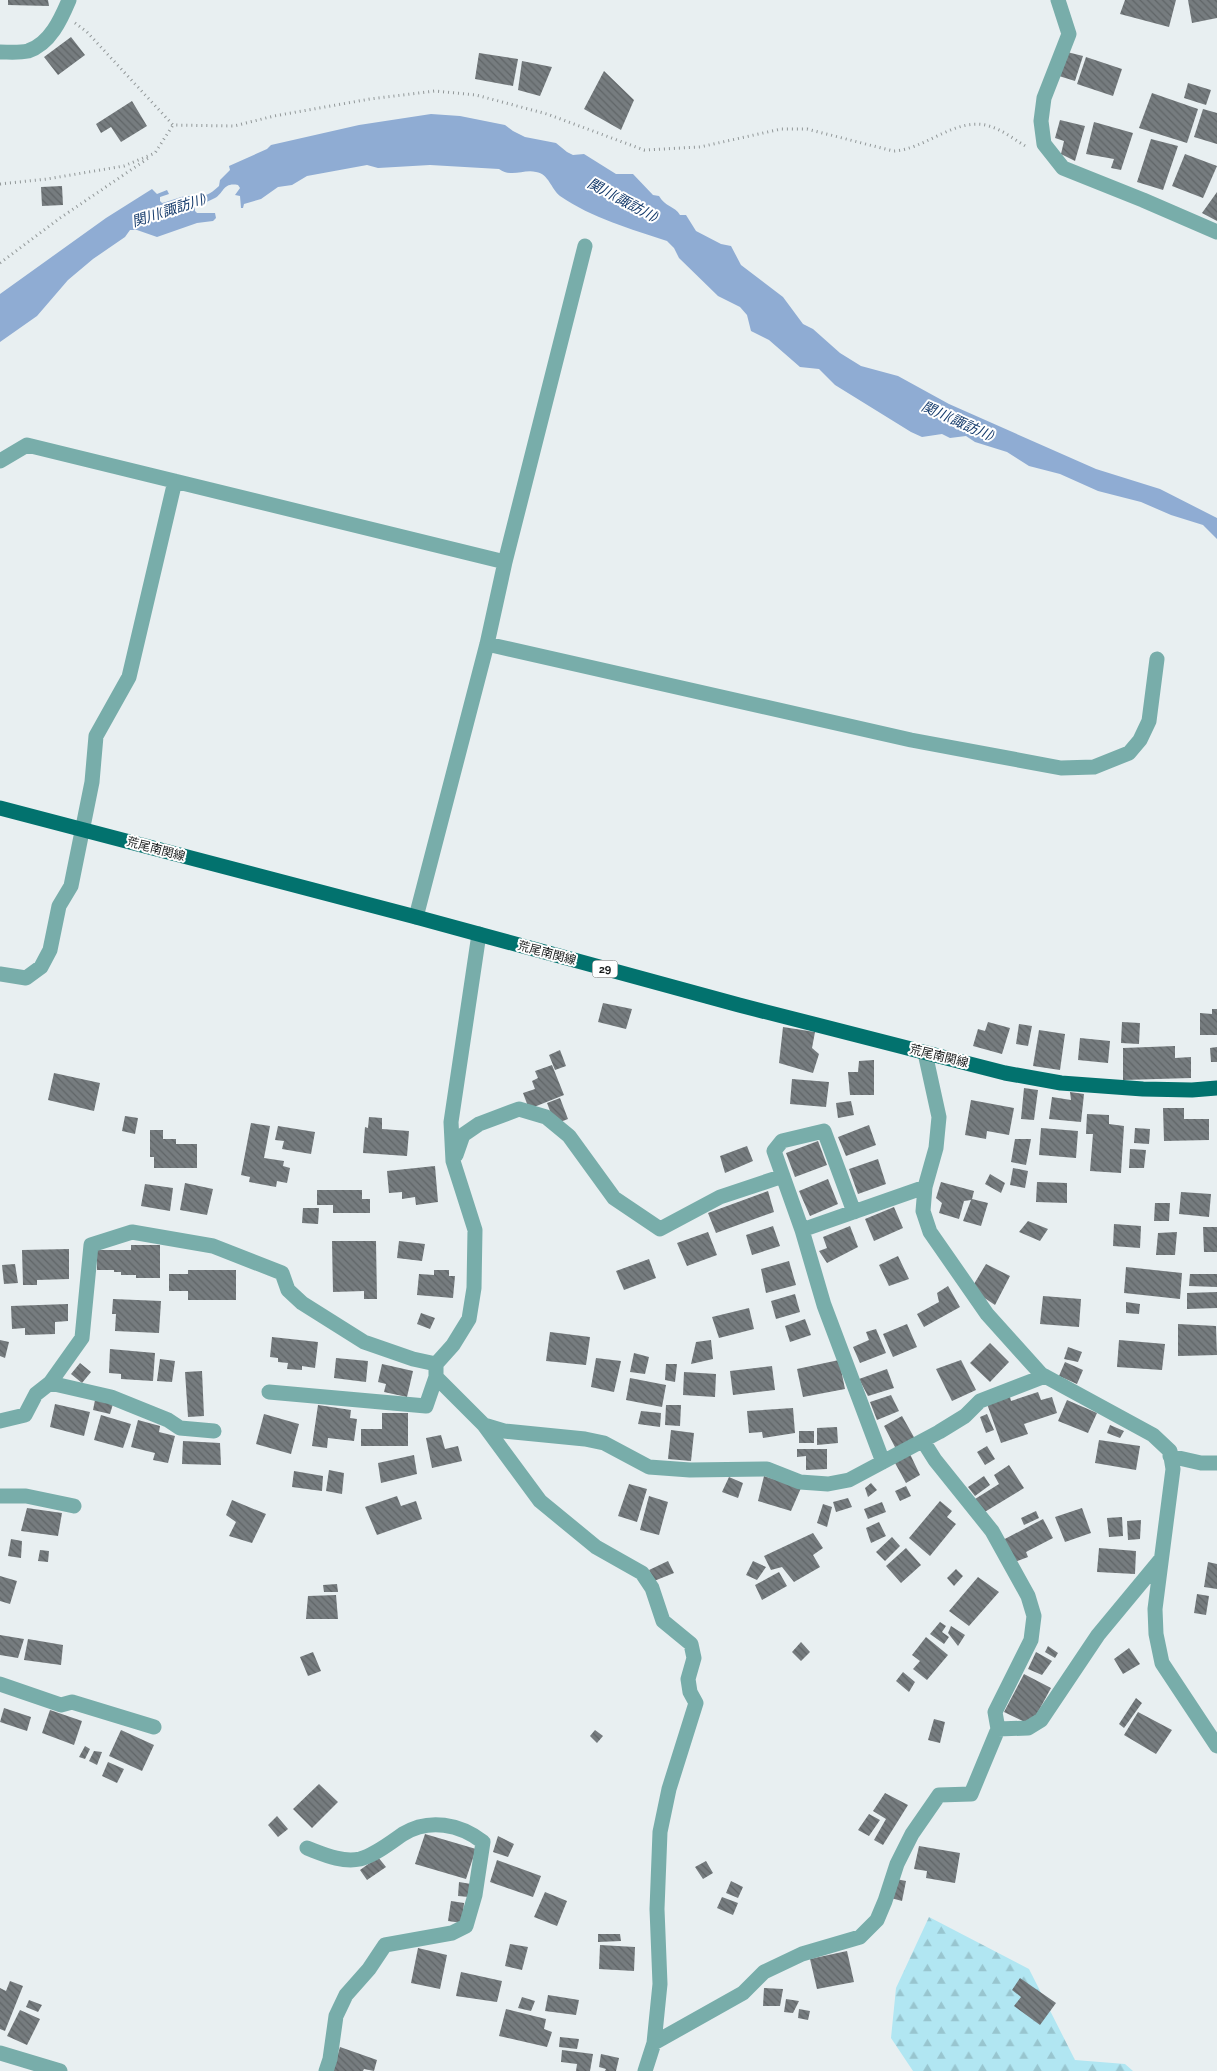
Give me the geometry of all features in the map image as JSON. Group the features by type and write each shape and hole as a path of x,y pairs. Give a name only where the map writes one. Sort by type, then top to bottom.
{"main road":[{"name":"荒尾南関線","path":"0,808 1005,1073 1061,1083 1142,1089 1192,1090 1217,1088"}],"street":[{"path":"1058,0 1069,34 1044,98 1040,121 1044,144 1063,168 1217,232"},
{"path":"0,52 28,51 40,44 58,26 66,6"},
{"path":"416,917 487,644 505,562 585,246"},
{"path":"0,461 27,445 505,562"},
{"path":"0,974 26,978 41,967 50,950 59,906 71,886 83,831 92,782 96,736 129,677 175,481"},
{"path":"487,644 911,740 1061,768 1094,767 1129,753 1140,740 1148,721 1157,659"},
{"path":"269,1392 426,1406 436,1370 454,1345 469,1319 474,1288 475,1230 453,1161 451,1122 479,934"},
{"path":"925,1053 939,1117 936,1148 925,1187 923,1211 930,1232 987,1314 1045,1376 1153,1435 1170,1451 1173,1469 1155,1609 1156,1634 1162,1663 1217,1746"},
{"path":"453,1161 464,1135 479,1124 520,1109 546,1117 569,1136 614,1198 660,1229 720,1198 783,1176"},
{"path":"854,1212 824,1131 782,1141 774,1151 802,1230 824,1305 883,1462"},
{"path":"802,1230 925,1187"},
{"path":"0,1421 25,1415 36,1394 50,1383 82,1338 91,1245 132,1232 214,1246 282,1273 288,1290 302,1303 364,1342 413,1359 436,1370 484,1425 540,1501 596,1547 642,1573 652,1588 663,1622 691,1644 694,1658 688,1679 690,1692 696,1703 668,1789 660,1832 657,1909 660,1984 654,2043 645,2071"},
{"path":"484,1425 504,1432 585,1439 604,1443 649,1467 690,1470 767,1469 800,1482 828,1484 849,1480 883,1462 965,1416 980,1401 1045,1376"},
{"path":"50,1383 111,1397 168,1420 180,1428 214,1431"},
{"path":"654,2043 744,1993 764,1972 802,1954 860,1936 877,1920 897,1864 912,1834 939,1795 971,1794 998,1729 995,1712 1031,1640 1034,1616 1028,1596 992,1531 935,1460 923,1440"},
{"path":"1170,1456 1201,1463 1217,1463"},
{"path":"0,1496 26,1496 74,1506"},
{"path":"998,1729 1028,1728 1041,1720 1098,1634 1162,1558"},
{"path":"0,1684 61,1705 72,1702 154,1727"},
{"path":"307,1848 334,1858 359,1859 378,1851 406,1832 429,1825 448,1825 470,1832 483,1842 475,1895 466,1926 452,1932 385,1945 369,1969 346,1995 336,2016 330,2060 326,2071"},
{"path":"0,2053 60,2071"}],"path":[{"path":"66,6 87,32 173,125 234,126 274,116 370,99 435,91 476,95 547,114 644,150 700,147 781,129 806,129 892,151 905,150 963,126 977,124 989,126 1000,131 1032,150"},
{"path":"0,263 60,218 155,153 173,125"},
{"path":"0,184 124,166 155,153"}],"green space":[{"path":"929,1917 1029,1969 1075,2060 1125,2064 1133,2071 913,2071 891,2038 896,1988"}],"water":[{"name":"関川(諏訪川)","path":"431,114 460,116 505,125 525,137 556,143 573,155 584,154 616,174 633,174 653,195 659,196 661,200 680,215 686,215 696,231 721,244 731,246 741,265 783,297 803,324 813,329 840,353 861,366 898,376 949,404 1096,469 1160,489 1217,518 1217,539 1203,525 1171,515 1141,502 1098,491 1060,474 1029,466 1007,452 975,442 966,436 950,438 942,434 922,437 911,432 835,385 819,369 800,367 769,340 751,331 747,315 740,307 718,296 679,258 674,248 667,241 585,211 560,196 540,173 531,171 508,173 499,169 430,165 378,168 367,165 307,176 292,185 278,187 261,199 244,204 243,208 241,208 240,196 235,195 240,188 238,185 229,185 215,198 195,207 197,213 215,213 216,218 213,221 197,223 157,237 137,230 130,230 125,237 93,259 68,280 37,316 0,342 0,294 106,218 152,189 157,194 167,190 169,194 160,197 162,203 186,196 204,196 219,186 220,180 230,170 229,166 267,149 271,145 359,125"}],"building":[{"path":"8,0 48,0 49,6 8,5"},
{"path":"1125,0 1176,0 1169,27 1120,14"},
{"path":"1188,0 1217,0 1217,18 1192,23"},
{"path":"71,37 85,55 58,75 44,57"},
{"path":"1067,52 1083,56 1075,81 1059,76"},
{"path":"479,53 518,59 513,86 475,79"},
{"path":"1086,57 1122,69 1113,96 1077,84"},
{"path":"522,61 552,67 540,96 518,90"},
{"path":"604,71 634,100 621,130 584,109"},
{"path":"1188,83 1211,90 1206,105 1184,98"},
{"path":"1152,93 1198,109 1187,143 1139,128"},
{"path":"132,101 147,126 121,142 111,127 101,133 96,124"},
{"path":"1203,109 1217,113 1217,144 1194,137"},
{"path":"1060,120 1085,126 1075,161 1061,154 1064,141 1055,138"},
{"path":"1094,122 1133,133 1121,170 1111,168 1114,159 1086,154"},
{"path":"1151,139 1178,146 1163,190 1137,182"},
{"path":"1185,154 1217,166 1203,198 1172,186"},
{"path":"62,186 63,205 42,206 41,187"},
{"path":"1217,192 1217,221 1202,213"},
{"path":"603,1003 632,1009 626,1029 598,1022"},
{"path":"1212,1009 1217,1009 1217,1035 1200,1035 1200,1013 1212,1014"},
{"path":"988,1022 1010,1028 1002,1054 973,1046 978,1029 985,1031"},
{"path":"1122,1022 1140,1023 1139,1044 1121,1043"},
{"path":"1019,1024 1032,1026 1028,1046 1016,1044"},
{"path":"783,1027 815,1032 812,1048 819,1054 813,1073 779,1063"},
{"path":"1039,1030 1065,1034 1060,1070 1033,1066"},
{"path":"1080,1038 1110,1041 1108,1063 1078,1060"},
{"path":"1175,1046 1175,1058 1191,1057 1191,1078 1123,1080 1123,1048"},
{"path":"1217,1047 1217,1062 1211,1062 1210,1048"},
{"path":"560,1050 566,1066 555,1070 549,1055"},
{"path":"874,1060 874,1095 850,1095 848,1072 858,1072 859,1061"},
{"path":"552,1065 564,1095 529,1109 523,1093 535,1089 532,1081 538,1078 535,1071"},
{"path":"54,1073 100,1083 94,1111 48,1100"},
{"path":"792,1079 829,1082 826,1107 790,1104"},
{"path":"1024,1088 1038,1090 1034,1120 1021,1119"},
{"path":"1070,1092 1084,1094 1081,1122 1049,1119 1052,1097 1071,1100"},
{"path":"560,1098 568,1119 555,1124 547,1103"},
{"path":"971,1100 1014,1108 1009,1135 987,1131 986,1139 965,1135"},
{"path":"851,1101 854,1115 838,1118 836,1103"},
{"path":"1163,1108 1184,1108 1184,1119 1209,1119 1209,1140 1164,1141"},
{"path":"1087,1114 1109,1115 1109,1124 1124,1126 1121,1173 1090,1171 1093,1134 1086,1134"},
{"path":"125,1116 138,1118 135,1134 122,1131"},
{"path":"369,1117 382,1118 382,1129 409,1131 407,1156 363,1153 365,1127 368,1128"},
{"path":"251,1123 270,1126 264,1158 284,1161 283,1166 290,1168 287,1183 277,1181 276,1187 249,1182 250,1177 241,1175"},
{"path":"869,1125 876,1145 846,1156 838,1137"},
{"path":"278,1126 315,1132 311,1154 282,1149 284,1141 275,1140"},
{"path":"1041,1128 1078,1131 1076,1158 1039,1155"},
{"path":"1135,1128 1150,1129 1149,1144 1134,1143"},
{"path":"150,1130 163,1130 163,1139 176,1139 176,1144 197,1144 197,1168 154,1168 154,1157 150,1157"},
{"path":"1015,1139 1031,1139 1026,1165 1011,1162"},
{"path":"818,1141 827,1165 795,1177 786,1153"},
{"path":"747,1146 753,1161 725,1173 720,1156"},
{"path":"1130,1149 1146,1150 1144,1168 1129,1168"},
{"path":"878,1159 886,1184 858,1194 849,1169"},
{"path":"435,1166 438,1202 416,1205 415,1197 402,1199 402,1192 389,1193 387,1171"},
{"path":"1013,1168 1028,1171 1025,1188 1010,1185"},
{"path":"990,1174 1005,1183 1001,1193 985,1184"},
{"path":"828,1179 838,1204 810,1216 799,1191"},
{"path":"941,1182 974,1191 972,1199 988,1203 981,1226 963,1221 971,1200 964,1201 959,1219 939,1213 942,1203 936,1198"},
{"path":"1037,1182 1067,1183 1067,1203 1036,1202"},
{"path":"185,1183 213,1189 207,1215 180,1210"},
{"path":"145,1184 173,1188 170,1211 141,1206"},
{"path":"317,1190 362,1190 362,1199 370,1199 370,1213 333,1213 333,1205 317,1205"},
{"path":"768,1191 774,1212 716,1233 708,1213"},
{"path":"1181,1192 1211,1194 1209,1217 1179,1214"},
{"path":"1155,1203 1170,1203 1169,1221 1154,1221"},
{"path":"894,1207 903,1228 874,1241 865,1219"},
{"path":"303,1208 319,1208 318,1224 302,1223"},
{"path":"1028,1221 1048,1229 1040,1241 1019,1232"},
{"path":"1114,1224 1141,1226 1140,1248 1113,1246"},
{"path":"773,1226 780,1246 752,1255 746,1235"},
{"path":"850,1226 858,1247 827,1263 819,1251 827,1248 823,1237"},
{"path":"1203,1227 1217,1227 1217,1252 1204,1252"},
{"path":"708,1232 717,1255 687,1266 677,1243"},
{"path":"1177,1232 1175,1255 1156,1255 1158,1233"},
{"path":"332,1241 376,1241 377,1299 364,1299 364,1291 333,1292"},
{"path":"399,1241 425,1244 422,1261 397,1258"},
{"path":"131,1245 160,1245 160,1278 136,1278 136,1275 121,1275 121,1272 114,1272 114,1270 97,1270 97,1250 131,1250"},
{"path":"69,1249 69,1279 37,1280 37,1285 23,1285 22,1250"},
{"path":"898,1256 909,1279 889,1286 879,1265"},
{"path":"649,1259 656,1278 624,1290 616,1271"},
{"path":"789,1261 796,1285 766,1293 761,1269"},
{"path":"15,1264 18,1283 4,1284 2,1265"},
{"path":"986,1264 1010,1276 995,1305 971,1289"},
{"path":"1126,1267 1182,1273 1180,1299 1124,1293"},
{"path":"188,1270 236,1270 236,1300 188,1300 188,1291 169,1291 169,1274 188,1274"},
{"path":"434,1270 449,1270 449,1276 455,1276 453,1298 417,1295 419,1274 434,1275"},
{"path":"1190,1274 1217,1274 1217,1287 1189,1286"},
{"path":"948,1286 960,1307 924,1327 917,1314 939,1302 937,1293"},
{"path":"1217,1292 1217,1308 1187,1309 1187,1293"},
{"path":"795,1294 800,1312 776,1319 771,1301"},
{"path":"1043,1296 1081,1299 1079,1327 1040,1324"},
{"path":"113,1299 161,1301 159,1333 115,1331 116,1314 112,1314"},
{"path":"1126,1302 1140,1304 1139,1314 1126,1313"},
{"path":"68,1304 68,1321 55,1322 55,1334 25,1335 25,1328 12,1329 11,1306"},
{"path":"749,1308 754,1329 719,1338 712,1317"},
{"path":"421,1313 435,1318 430,1329 417,1324"},
{"path":"805,1319 811,1335 790,1342 785,1326"},
{"path":"907,1324 917,1347 893,1357 883,1334"},
{"path":"1178,1324 1216,1326 1217,1355 1178,1356"},
{"path":"876,1329 886,1353 860,1363 853,1347 869,1340 866,1332"},
{"path":"550,1332 590,1337 586,1365 546,1361"},
{"path":"272,1337 318,1342 315,1368 302,1366 302,1370 287,1369 288,1363 278,1362 278,1358 270,1357"},
{"path":"0,1340 9,1342 5,1358 0,1356"},
{"path":"711,1340 713,1359 691,1364 696,1342"},
{"path":"1119,1340 1165,1344 1162,1370 1117,1367"},
{"path":"990,1343 1009,1362 990,1382 970,1363"},
{"path":"1068,1347 1082,1352 1078,1362 1064,1359"},
{"path":"110,1349 155,1353 153,1381 121,1379 121,1374 109,1373"},
{"path":"634,1353 649,1357 645,1374 630,1372"},
{"path":"336,1358 368,1361 366,1382 334,1378"},
{"path":"596,1358 621,1361 614,1392 591,1387"},
{"path":"160,1359 175,1361 172,1382 157,1381"},
{"path":"839,1360 845,1389 803,1397 797,1369"},
{"path":"961,1360 976,1390 952,1401 936,1369"},
{"path":"1065,1362 1083,1370 1077,1384 1059,1376"},
{"path":"80,1363 91,1372 82,1383 71,1374"},
{"path":"382,1364 413,1371 407,1397 384,1392 386,1384 378,1382"},
{"path":"666,1364 677,1364 675,1382 665,1380"},
{"path":"772,1366 775,1390 733,1395 730,1371"},
{"path":"887,1369 894,1388 868,1396 859,1379"},
{"path":"202,1371 204,1416 188,1417 185,1372"},
{"path":"684,1372 716,1374 715,1397 683,1395"},
{"path":"630,1378 666,1385 662,1407 626,1400"},
{"path":"1038,1392 1041,1400 1052,1397 1057,1413 1024,1424 1028,1434 1001,1443 986,1401 1009,1393 1011,1401"},
{"path":"891,1395 899,1411 877,1420 870,1402"},
{"path":"95,1400 113,1404 110,1414 93,1410"},
{"path":"1067,1400 1097,1413 1088,1433 1058,1421"},
{"path":"55,1404 90,1412 84,1436 50,1427"},
{"path":"318,1405 351,1410 350,1418 357,1419 354,1441 328,1438 327,1448 312,1446"},
{"path":"666,1405 681,1405 680,1426 665,1425"},
{"path":"793,1408 795,1433 763,1438 762,1432 749,1433 747,1411"},
{"path":"641,1411 661,1413 660,1427 638,1424"},
{"path":"382,1413 408,1413 408,1446 361,1446 361,1429 382,1429"},
{"path":"264,1414 299,1424 291,1454 256,1444"},
{"path":"987,1414 994,1430 986,1433 980,1417"},
{"path":"101,1415 131,1424 123,1448 94,1440"},
{"path":"902,1416 915,1439 896,1449 884,1426"},
{"path":"138,1420 160,1426 159,1432 175,1436 168,1463 153,1460 155,1453 131,1447"},
{"path":"1110,1425 1124,1431 1120,1438 1107,1433"},
{"path":"837,1427 838,1443 817,1445 817,1428"},
{"path":"671,1430 694,1433 691,1461 668,1459"},
{"path":"799,1431 814,1431 814,1443 799,1443"},
{"path":"441,1435 445,1449 458,1446 462,1461 432,1468 426,1438"},
{"path":"1099,1440 1140,1446 1136,1470 1095,1463"},
{"path":"183,1441 220,1443 221,1465 182,1464"},
{"path":"987,1446 995,1459 985,1465 977,1452"},
{"path":"797,1449 827,1449 827,1469 806,1470 806,1456 797,1457"},
{"path":"910,1454 920,1475 906,1483 895,1463"},
{"path":"414,1455 417,1474 381,1483 378,1463"},
{"path":"1009,1465 1024,1488 983,1513 975,1499 999,1484 994,1475"},
{"path":"329,1470 344,1473 342,1494 326,1491"},
{"path":"294,1471 323,1476 322,1491 292,1487"},
{"path":"764,1476 801,1488 791,1511 758,1501"},
{"path":"984,1476 990,1485 975,1496 968,1487"},
{"path":"729,1477 743,1483 738,1498 722,1492"},
{"path":"871,1483 877,1490 868,1497 865,1488"},
{"path":"629,1484 647,1489 637,1522 618,1516"},
{"path":"906,1486 911,1496 900,1501 895,1491"},
{"path":"397,1496 401,1506 416,1501 422,1519 377,1535 365,1507"},
{"path":"649,1496 668,1502 659,1535 640,1530"},
{"path":"848,1498 852,1507 836,1512 833,1502"},
{"path":"232,1500 266,1514 252,1543 229,1536 236,1522 226,1515"},
{"path":"940,1501 952,1511 947,1517 956,1524 930,1556 909,1538"},
{"path":"882,1502 886,1512 868,1519 864,1509"},
{"path":"823,1504 832,1507 827,1527 817,1523"},
{"path":"27,1508 62,1513 58,1536 21,1531"},
{"path":"1082,1508 1091,1533 1065,1542 1055,1517"},
{"path":"1036,1511 1039,1518 1024,1525 1021,1518"},
{"path":"1122,1517 1123,1536 1109,1537 1107,1518"},
{"path":"1043,1519 1053,1538 1026,1552 1028,1557 1012,1563 1001,1541"},
{"path":"1141,1520 1140,1539 1128,1540 1127,1521"},
{"path":"879,1522 886,1536 871,1543 866,1528"},
{"path":"813,1533 823,1548 813,1555 820,1567 794,1582 782,1567 771,1570 764,1556"},
{"path":"892,1537 900,1546 885,1561 876,1552"},
{"path":"11,1539 22,1541 21,1558 8,1556"},
{"path":"906,1548 921,1565 901,1583 886,1566"},
{"path":"1099,1548 1136,1551 1135,1574 1097,1572"},
{"path":"40,1550 49,1551 48,1562 38,1561"},
{"path":"668,1561 674,1573 654,1581 649,1570"},
{"path":"753,1561 766,1567 757,1580 746,1575"},
{"path":"1208,1562 1217,1564 1217,1589 1204,1587"},
{"path":"956,1569 963,1576 954,1586 947,1578"},
{"path":"779,1572 787,1586 762,1600 755,1585"},
{"path":"0,1576 17,1581 10,1604 0,1601"},
{"path":"978,1577 999,1592 969,1626 949,1611"},
{"path":"337,1584 338,1592 324,1592 323,1585"},
{"path":"1197,1594 1209,1596 1206,1615 1194,1613"},
{"path":"336,1595 338,1619 306,1619 308,1596"},
{"path":"940,1622 946,1626 942,1632 949,1637 944,1644 930,1634"},
{"path":"951,1626 965,1635 958,1646 948,1633"},
{"path":"0,1635 24,1639 18,1658 0,1655"},
{"path":"926,1637 948,1655 927,1680 913,1669 920,1661 912,1655"},
{"path":"28,1639 63,1645 61,1665 24,1660"},
{"path":"801,1642 810,1652 801,1661 792,1652"},
{"path":"1048,1646 1058,1653 1055,1658 1045,1652"},
{"path":"1129,1648 1140,1664 1123,1674 1114,1659"},
{"path":"313,1652 321,1671 308,1676 300,1657"},
{"path":"1036,1652 1052,1661 1042,1675 1028,1669"},
{"path":"903,1672 915,1682 909,1692 896,1681"},
{"path":"1024,1674 1051,1688 1031,1725 1004,1712"},
{"path":"1136,1698 1142,1703 1124,1728 1119,1724"},
{"path":"4,1708 31,1717 27,1731 0,1722"},
{"path":"50,1710 82,1721 74,1745 42,1733"},
{"path":"1138,1712 1172,1730 1156,1754 1124,1735"},
{"path":"934,1719 945,1722 940,1743 928,1740"},
{"path":"121,1730 154,1745 142,1771 109,1756"},
{"path":"595,1730 603,1736 597,1743 590,1736"},
{"path":"85,1746 90,1749 85,1759 79,1757"},
{"path":"94,1751 102,1752 97,1765 89,1761"},
{"path":"108,1762 124,1769 117,1783 102,1776"},
{"path":"319,1784 338,1802 312,1828 293,1809"},
{"path":"885,1793 908,1805 883,1845 874,1840 886,1819 873,1811"},
{"path":"869,1814 880,1820 869,1836 858,1830"},
{"path":"277,1816 288,1829 278,1837 268,1825"},
{"path":"425,1834 476,1849 466,1879 415,1864"},
{"path":"498,1836 514,1844 508,1857 493,1852"},
{"path":"919,1846 960,1853 955,1883 926,1878 927,1871 914,1869"},
{"path":"378,1857 386,1867 367,1880 360,1870"},
{"path":"497,1860 541,1876 533,1897 490,1882"},
{"path":"706,1861 713,1873 703,1879 695,1867"},
{"path":"896,1879 906,1881 902,1901 891,1898"},
{"path":"731,1881 743,1887 738,1898 726,1893"},
{"path":"459,1882 471,1884 469,1897 458,1896"},
{"path":"545,1892 567,1901 557,1926 534,1917"},
{"path":"722,1897 738,1903 733,1915 717,1908"},
{"path":"451,1901 464,1903 462,1923 448,1921"},
{"path":"598,1934 620,1934 621,1941 598,1942"},
{"path":"510,1944 528,1947 522,1970 505,1966"},
{"path":"600,1945 635,1947 634,1971 599,1969"},
{"path":"418,1948 447,1955 440,1989 411,1983"},
{"path":"847,1951 854,1982 817,1989 810,1959"},
{"path":"461,1972 502,1981 497,2002 456,1996"},
{"path":"1020,1978 1056,2003 1040,2025 1014,2006 1021,1997 1012,1990"},
{"path":"10,1981 23,1986 5,2031 0,2029 0,1988 6,1991"},
{"path":"764,1988 783,1989 780,2006 763,2006"},
{"path":"548,1995 579,2000 576,2015 545,2011"},
{"path":"522,1997 535,2001 531,2011 518,2008"},
{"path":"786,1999 799,2001 793,2013 784,2012"},
{"path":"29,2000 42,2005 38,2012 26,2007"},
{"path":"506,2009 546,2019 544,2029 552,2032 547,2047 499,2036"},
{"path":"799,2009 810,2011 808,2020 798,2018"},
{"path":"20,2010 40,2019 27,2045 7,2036"},
{"path":"560,2037 579,2039 577,2049 559,2047"},
{"path":"340,2047 377,2060 374,2071 364,2069 363,2071 333,2071"},
{"path":"562,2050 593,2054 590,2071 576,2071 577,2064 561,2062"},
{"path":"601,2054 619,2058 616,2071 605,2071 606,2069 599,2067"}]}
